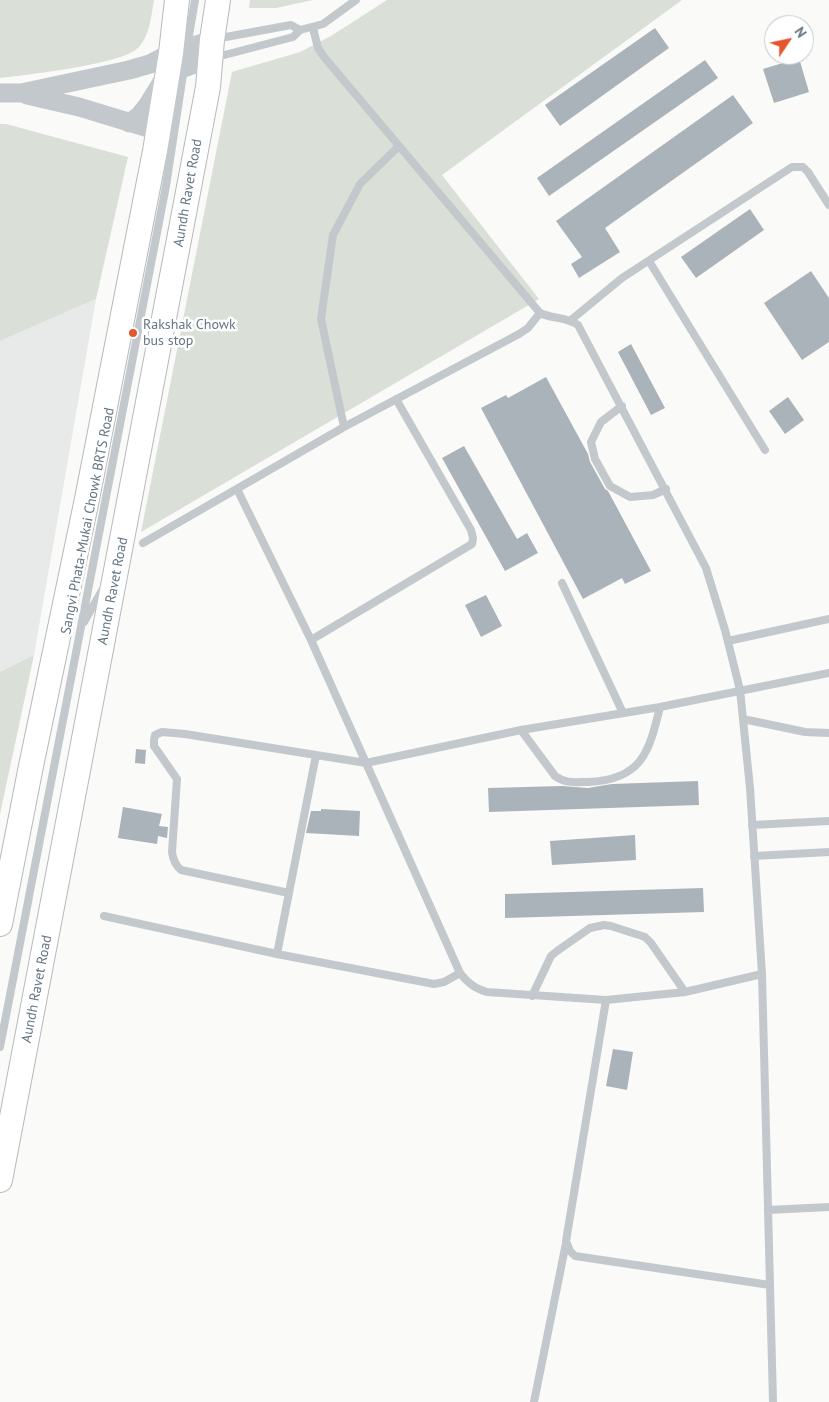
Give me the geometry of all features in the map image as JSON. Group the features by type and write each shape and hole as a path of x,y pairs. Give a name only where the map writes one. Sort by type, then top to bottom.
{"main road":[{"path":"0,924 91,480 158,131 180,60 177,0"},
{"name":"Aundh Ravet Road","path":"0,1180 208,87 218,0"}],"street":[{"path":"0,93 21,93 150,64 180,60 211,49"},
{"path":"129,123 139,116 180,60"},
{"path":"21,93 79,107 158,131"}],"lane":[{"name":"Sangvi Phata-Mukai Chowk BRTS Road","path":"0,1047 166,186 180,60 195,0"},
{"path":"211,49 293,37 300,30 323,24 356,0"},
{"path":"211,49 291,25 300,30"},
{"path":"313,28 318,48 324,57 540,313 550,318 571,320 584,333 706,568 728,641 740,690 752,825 762,974 773,1402"},
{"path":"344,427 321,319 333,235 360,184 399,146"},
{"path":"571,320 622,278 792,167 803,167 808,172 829,205"},
{"path":"649,260 765,450"},
{"path":"143,543 344,427 519,334 528,328 540,313"},
{"path":"311,640 472,544 471,530 396,399"},
{"path":"622,406 600,422 591,442 595,459 610,486 630,497 653,495 666,489"},
{"path":"237,489 311,640 460,973 468,984 487,992 606,1000 685,992 762,974"},
{"path":"80,628 119,561"},
{"path":"562,584 623,713"},
{"path":"728,641 829,619"},
{"path":"288,893 181,870 176,866 172,852 177,779 154,746 156,735 162,732 185,734 366,764 521,730 660,707 829,673"},
{"path":"521,730 555,776 562,781 570,783 598,782 618,777 634,769 651,743 660,707"},
{"path":"743,719 805,732 829,734"},
{"path":"277,954 316,755"},
{"path":"752,825 829,821"},
{"path":"754,856 829,852"},
{"path":"104,916 277,954 434,984 444,982 460,973"},
{"path":"532,996 552,956 557,951 590,928 604,925 645,937 651,942 685,992"},
{"path":"534,1402 566,1241 606,1000"},
{"path":"768,1210 829,1208"},
{"path":"566,1241 574,1256 770,1286"}],"shaded area":[{"path":"0,0 154,0 146,37 139,47 130,53 115,59 74,68 0,78"},
{"path":"250,0 313,0 276,8 249,8"},
{"path":"387,0 682,0 442,175 539,299 141,532 232,72 300,52 331,36"},
{"path":"0,124 128,157 96,299 0,341"},
{"path":"96,299 34,655 0,672 0,341"},
{"path":"34,655 0,814 0,672"}],"building":[{"path":"655,28 669,48 560,126 545,105"},
{"path":"705,60 718,78 549,196 537,178"},
{"path":"776,65 801,65 809,92 774,103 763,69"},
{"path":"733,95 753,123 605,228 620,252 579,278 571,264 582,257 556,221"},
{"path":"750,209 764,230 696,278 681,257"},
{"path":"811,271 829,298 829,342 802,360 764,303"},
{"path":"631,344 665,408 651,415 618,352"},
{"path":"546,377 588,454 590,462 608,491 651,571 625,584 622,578 583,599 481,408 506,395 508,398"},
{"path":"788,397 804,420 785,434 769,411"},
{"path":"464,446 517,539 527,533 538,553 505,571 442,458"},
{"path":"486,595 502,626 481,637 465,605"},
{"path":"136,749 146,750 145,764 135,763"},
{"path":"698,781 699,805 489,812 488,788 562,786 588,788 612,784"},
{"path":"123,807 162,814 159,826 168,827 167,838 158,836 157,844 118,838"},
{"path":"321,809 360,811 359,836 306,833 311,811 321,811"},
{"path":"635,835 636,860 552,865 550,841"},
{"path":"703,888 704,912 505,918 505,894"},
{"path":"613,1049 633,1052 627,1090 606,1086"}],"place":[{"name":"Rakshak Chowk bus stop","path":"133,333"}]}
